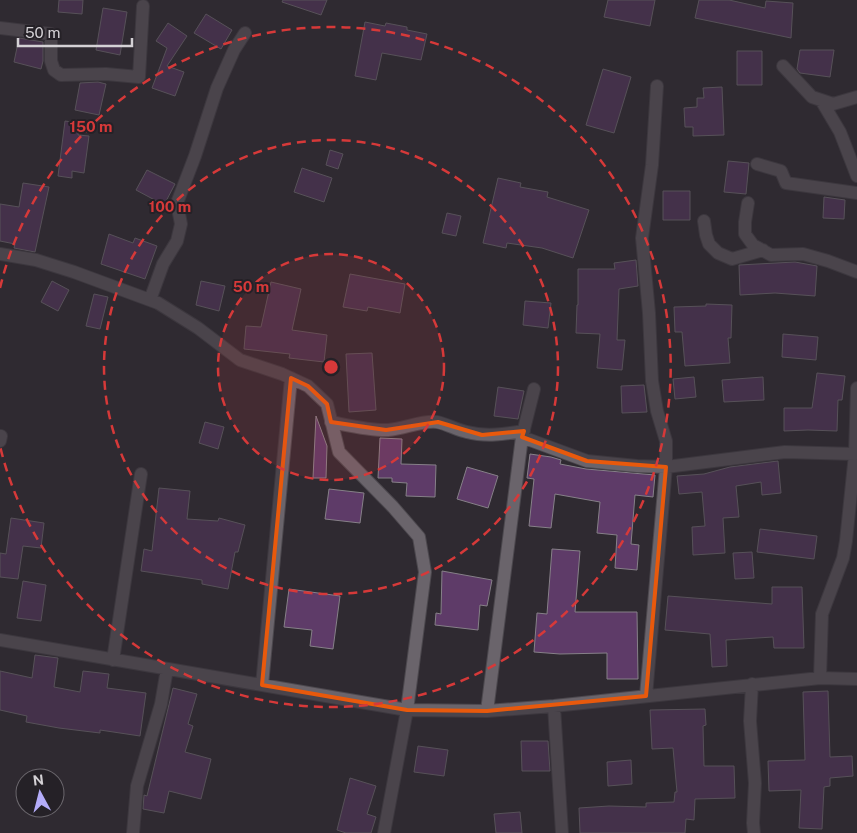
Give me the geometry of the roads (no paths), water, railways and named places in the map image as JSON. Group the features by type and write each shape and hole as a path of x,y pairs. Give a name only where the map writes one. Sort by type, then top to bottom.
{"street":[{"path":"0,28 51,34 51,61 54,70 62,75 106,74 139,77 142,6"},
{"path":"150,300 163,264 178,241 181,224 177,203 195,156 217,88 234,50 245,33"},
{"path":"783,66 812,97 833,104 857,97"},
{"path":"646,696 666,467 666,441 657,411 652,381 649,313 642,238 652,165 657,86"},
{"path":"821,100 840,132 857,176"},
{"path":"757,164 781,171 786,183 857,193"},
{"path":"748,203 745,234 753,245 771,255 803,254 857,272"},
{"path":"704,221 709,244 718,253 732,260 763,250"},
{"path":"0,254 36,260 158,303 198,328 240,360 308,386 327,404 339,452 420,537 425,572 407,710 384,833"},
{"path":"262,685 291,378"},
{"path":"820,678 822,614 843,558 855,454 857,388"},
{"path":"487,711 523,433 534,389"},
{"path":"331,422 386,430 438,422 466,432 482,435 523,433 587,461 636,466 666,467 785,452 855,454"},
{"path":"113,660 141,474"},
{"path":"0,640 407,710 487,711 554,706 820,678 857,679"},
{"path":"133,833 137,786 161,704 167,669"},
{"path":"752,684 750,722 755,783 754,833"},
{"path":"554,706 562,833"}]}
